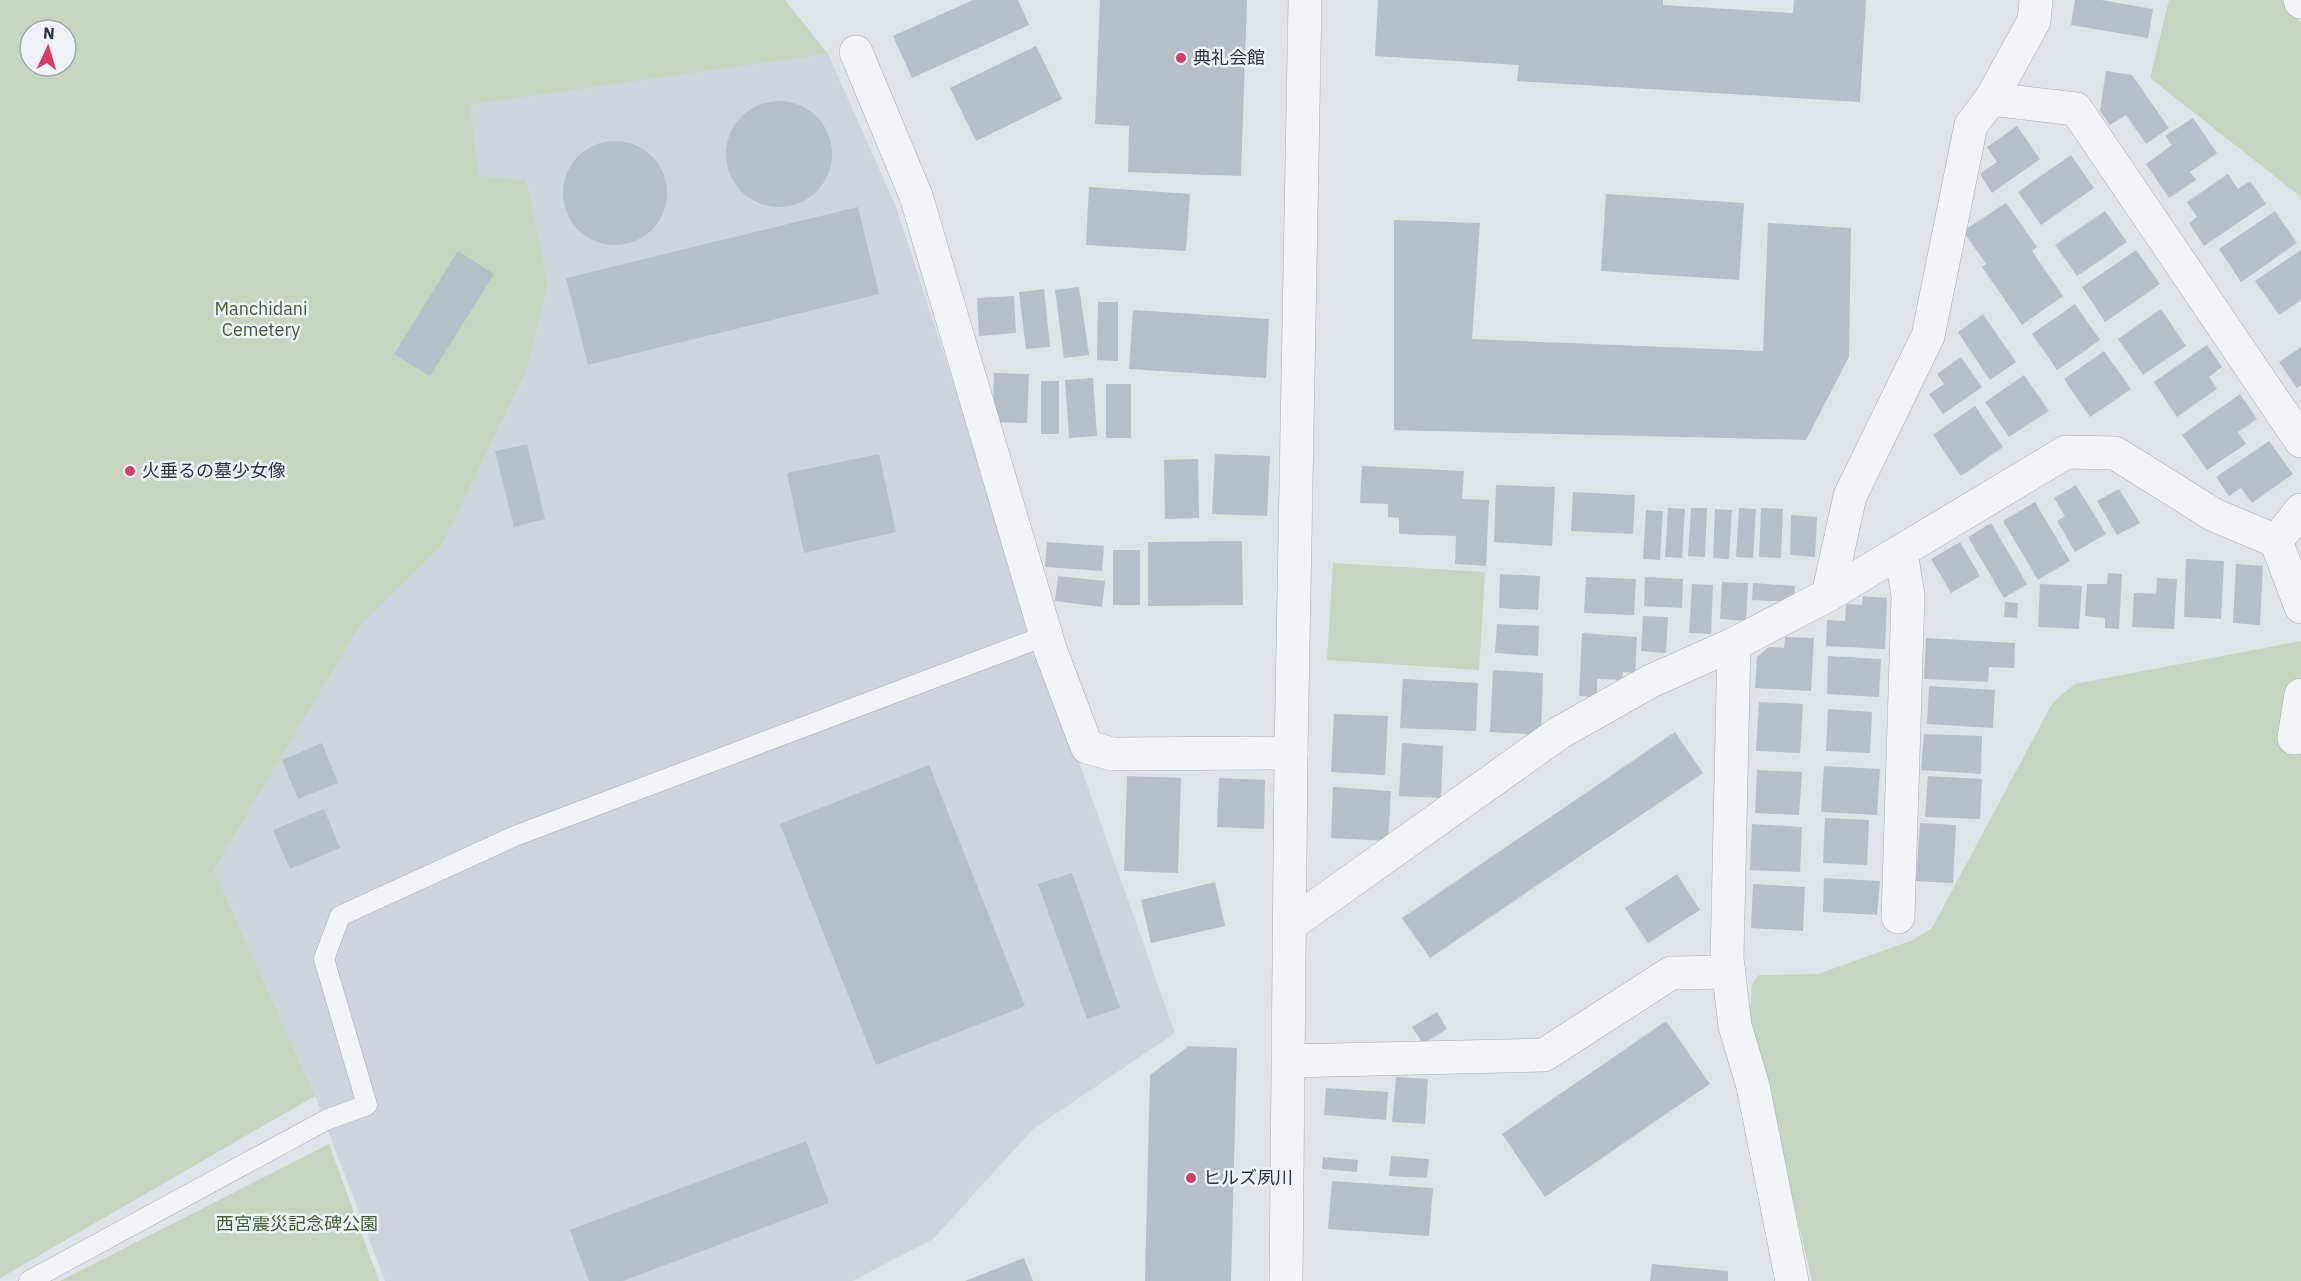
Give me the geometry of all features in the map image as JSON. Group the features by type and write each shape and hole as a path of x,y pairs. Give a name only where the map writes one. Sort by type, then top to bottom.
{"street":[{"path":"1286,1281 1291,753 1305,0"},
{"path":"1828,595 1850,496 1928,336 1971,125 1991,99 2034,21 2036,0"},
{"path":"856,52 916,196 1047,635 1087,747 1112,754 1291,753"},
{"path":"1991,99 2076,109 2301,441"},
{"path":"1291,924 1559,733 1651,681 1734,644 1828,595 2066,452 2115,453 2214,515 2276,541 2301,607"},
{"path":"2276,541 2301,510"},
{"path":"1898,917 1908,596 1901,552"},
{"path":"1734,644 1729,972 1735,1026 1753,1086 1792,1281"},
{"path":"2294,738 2301,695"},
{"path":"1289,1061 1544,1055 1671,973 1729,972"}],"lane":[{"path":"28,1281 326,1120 367,1105 324,959 340,916 515,836 1047,635"}],"shaded area":[{"path":"828,54 896,207 1044,663 1175,1033 1033,1129 933,1239 852,1281 385,1281 315,1096 214,870 360,626 442,545 526,372 548,282 526,180 479,177 470,105"}],"green space":[{"name":"Manchidani Cemetery","path":"0,0 785,0 828,54 470,105 479,176 526,180 548,282 526,372 442,545 360,626 214,870 315,1096 0,1278"},
{"path":"2169,0 2288,0 2301,23 2301,197 2150,78"},
{"path":"1333,563 1485,572 1479,670 1327,660"},
{"path":"2301,641 2301,1281 1812,1281 1750,1016 1752,984 1759,975 1818,974 1913,940 1932,928 2053,702 2075,684"},
{"name":"西宮震災記念碑公園","path":"329,1144 379,1281 60,1281"}],"building":[{"path":"973,0 1018,0 1029,25 912,78 893,36"},
{"path":"1100,0 1247,0 1241,176 1128,172 1129,126 1095,124"},
{"path":"1378,0 1663,0 1663,5 1793,13 1794,0 1866,0 1860,102 1517,81 1519,65 1375,56"},
{"path":"2075,0 2101,0 2153,9 2148,38 2071,25"},
{"path":"1036,46 1062,99 976,141 950,88"},
{"path":"2106,71 2132,75 2169,128 2146,144 2126,115 2110,125 2100,111"},
{"path":"779,101 799,105 816,117 828,134 832,154 828,174 816,191 799,203 779,207 759,203 742,191 730,174 726,154 730,134 742,117 759,105"},
{"path":"2193,118 2217,153 2190,172 2196,180 2169,198 2146,164 2172,145 2165,136"},
{"path":"2017,126 2040,159 1992,193 1980,174 1997,162 1987,147"},
{"path":"615,141 635,145 652,156 663,173 667,193 663,213 652,230 635,241 615,245 595,241 578,230 567,213 563,193 567,173 578,156 595,145"},
{"path":"2071,155 2094,188 2041,225 2018,192"},
{"path":"2228,174 2238,189 2250,181 2266,204 2204,246 2189,223 2197,217 2187,202"},
{"path":"1089,187 1190,194 1186,251 1086,245"},
{"path":"1606,194 1744,203 1739,280 1601,271"},
{"path":"2006,203 2037,247 2032,251 2063,296 2022,325 1982,267 1986,264 1963,231"},
{"path":"858,207 879,294 588,365 566,278"},
{"path":"2105,211 2127,242 2077,276 2055,245"},
{"path":"2275,211 2297,243 2241,282 2219,249"},
{"path":"1394,220 1480,223 1472,339 1763,351 1768,223 1851,228 1849,357 1806,440 1394,430"},
{"path":"2136,250 2160,284 2105,322 2082,287"},
{"path":"2301,250 2301,300 2279,315 2255,281"},
{"path":"458,251 494,274 430,376 394,354"},
{"path":"1079,287 1089,355 1064,358 1055,290"},
{"path":"1044,289 1050,347 1026,349 1019,292"},
{"path":"1014,296 1016,333 979,336 977,298"},
{"path":"1098,302 1118,302 1118,361 1097,360"},
{"path":"2075,304 2100,340 2057,370 2032,334"},
{"path":"2161,309 2186,346 2143,375 2118,339"},
{"path":"1133,310 1269,319 1266,378 1129,369"},
{"path":"1983,314 2016,362 1990,380 1958,332"},
{"path":"2207,345 2222,367 2209,377 2217,389 2177,417 2154,382"},
{"path":"2301,347 2301,385 2297,388 2279,362"},
{"path":"2104,351 2131,389 2090,417 2064,379"},
{"path":"1961,357 1982,387 1943,414 1929,394 1944,384 1937,374"},
{"path":"994,373 1029,374 1027,423 993,422"},
{"path":"2024,375 2049,411 2009,437 1985,402"},
{"path":"1093,378 1097,436 1069,438 1065,380"},
{"path":"1041,381 1059,381 1059,434 1041,434"},
{"path":"1106,384 1131,384 1131,438 1106,438"},
{"path":"2240,394 2257,419 2238,432 2246,444 2207,470 2182,435"},
{"path":"1975,406 2003,447 1961,476 1933,435"},
{"path":"2269,441 2293,474 2252,503 2241,488 2229,496 2216,477"},
{"path":"527,444 545,519 514,527 495,451"},
{"path":"879,454 896,532 804,553 787,473"},
{"path":"1215,454 1270,456 1267,516 1212,514"},
{"path":"1198,459 1199,518 1165,519 1164,460"},
{"path":"1362,466 1464,471 1462,499 1489,500 1486,566 1455,564 1456,536 1399,534 1399,518 1388,517 1388,504 1360,503"},
{"path":"1496,485 1555,487 1552,546 1494,542"},
{"path":"2076,485 2106,534 2075,552 2057,521 2065,516 2054,498"},
{"path":"2119,489 2140,523 2117,535 2097,501"},
{"path":"1573,492 1635,495 1633,534 1571,531"},
{"path":"2035,502 2070,561 2038,580 2003,521"},
{"path":"1668,508 1685,509 1682,558 1665,557"},
{"path":"1691,508 1707,508 1705,557 1688,556"},
{"path":"1739,508 1756,509 1753,558 1736,557"},
{"path":"1761,508 1783,509 1781,558 1759,557"},
{"path":"1715,509 1732,510 1729,559 1713,558"},
{"path":"1646,510 1663,511 1660,560 1643,559"},
{"path":"1791,515 1817,517 1815,557 1790,555"},
{"path":"1991,523 2027,584 2004,598 1968,537"},
{"path":"1242,541 1243,605 1148,606 1148,542"},
{"path":"1047,542 1104,546 1102,571 1045,567"},
{"path":"1960,542 1980,576 1951,593 1931,559"},
{"path":"1113,550 1140,550 1140,605 1113,605"},
{"path":"2186,559 2224,561 2221,619 2184,617"},
{"path":"2236,564 2263,566 2260,625 2233,623"},
{"path":"2108,573 2122,574 2119,629 2105,628 2105,618 2085,616 2087,584 2107,584"},
{"path":"1500,574 1540,576 1538,610 1499,608"},
{"path":"1058,576 1105,581 1102,607 1055,601"},
{"path":"1586,577 1636,579 1634,615 1584,613"},
{"path":"1645,577 1683,579 1682,608 1644,606"},
{"path":"2157,578 2177,579 2174,629 2132,627 2134,593 2156,594"},
{"path":"1722,582 1748,583 1746,621 1720,619"},
{"path":"1753,583 1795,586 1794,602 1752,600"},
{"path":"1692,584 1713,585 1711,634 1689,633"},
{"path":"2040,584 2082,586 2079,629 2038,627"},
{"path":"1863,596 1887,598 1885,649 1826,646 1827,620 1845,621 1846,604 1862,605"},
{"path":"2005,602 2018,603 2017,618 2004,617"},
{"path":"1643,616 1668,617 1666,653 1641,651"},
{"path":"1497,624 1539,626 1538,656 1495,653"},
{"path":"1582,633 1637,637 1635,673 1623,672 1622,680 1597,679 1597,697 1579,696"},
{"path":"1785,637 1814,638 1811,691 1755,688 1757,657 1769,647 1784,648"},
{"path":"1926,638 2015,643 2014,668 1989,667 1988,682 1924,679"},
{"path":"1828,656 1881,659 1879,697 1827,694"},
{"path":"1493,670 1543,673 1541,735 1490,732"},
{"path":"1403,679 1478,683 1476,731 1400,728"},
{"path":"1929,686 1995,690 1993,728 1927,724"},
{"path":"1759,702 1803,704 1800,753 1756,751"},
{"path":"1828,709 1872,712 1870,753 1826,751"},
{"path":"1334,714 1388,716 1385,775 1331,772"},
{"path":"1675,732 1703,773 1430,958 1402,918"},
{"path":"1924,734 1982,736 1981,774 1921,770"},
{"path":"322,743 338,783 298,799 282,760"},
{"path":"1402,743 1443,746 1441,798 1399,796"},
{"path":"929,765 1025,1006 876,1065 780,824"},
{"path":"1824,766 1880,769 1877,815 1821,812"},
{"path":"1757,770 1802,772 1799,815 1755,813"},
{"path":"1127,776 1181,778 1178,873 1124,871"},
{"path":"1928,776 1982,779 1980,819 1925,817"},
{"path":"1219,778 1265,780 1264,829 1217,827"},
{"path":"1333,787 1391,791 1388,841 1331,838"},
{"path":"324,809 340,848 290,869 273,830"},
{"path":"1825,818 1869,820 1867,865 1823,863"},
{"path":"1920,823 1956,825 1953,883 1916,881"},
{"path":"1752,824 1802,827 1800,872 1750,870"},
{"path":"1072,873 1120,1008 1087,1019 1038,884"},
{"path":"1677,874 1700,910 1648,943 1625,908"},
{"path":"1824,878 1880,881 1877,915 1823,912"},
{"path":"1215,882 1225,926 1151,943 1141,900"},
{"path":"1753,884 1805,887 1803,931 1751,928"},
{"path":"1437,1012 1447,1029 1423,1044 1412,1027"},
{"path":"1666,1021 1710,1084 1545,1197 1502,1134"},
{"name":"ヒルズ夙川","path":"1189,1046 1237,1048 1231,1281 1145,1281 1150,1075"},
{"path":"1396,1077 1428,1079 1425,1124 1392,1122"},
{"path":"1326,1088 1388,1092 1386,1120 1324,1115"},
{"path":"806,1141 829,1203 623,1281 589,1281 570,1230"},
{"path":"1391,1156 1429,1159 1427,1178 1389,1176"},
{"path":"1323,1157 1358,1160 1357,1172 1322,1169"},
{"path":"1332,1181 1433,1188 1429,1236 1328,1229"},
{"path":"1024,1258 1033,1281 965,1281"},
{"path":"1652,1264 1728,1271 1728,1281 1650,1281"}],"place":[{"name":"典礼会館","path":"1181,58"},
{"name":"火垂るの墓少女像","path":"130,471"},
{"name":"ヒルズ夙川","path":"1191,1178"}]}
